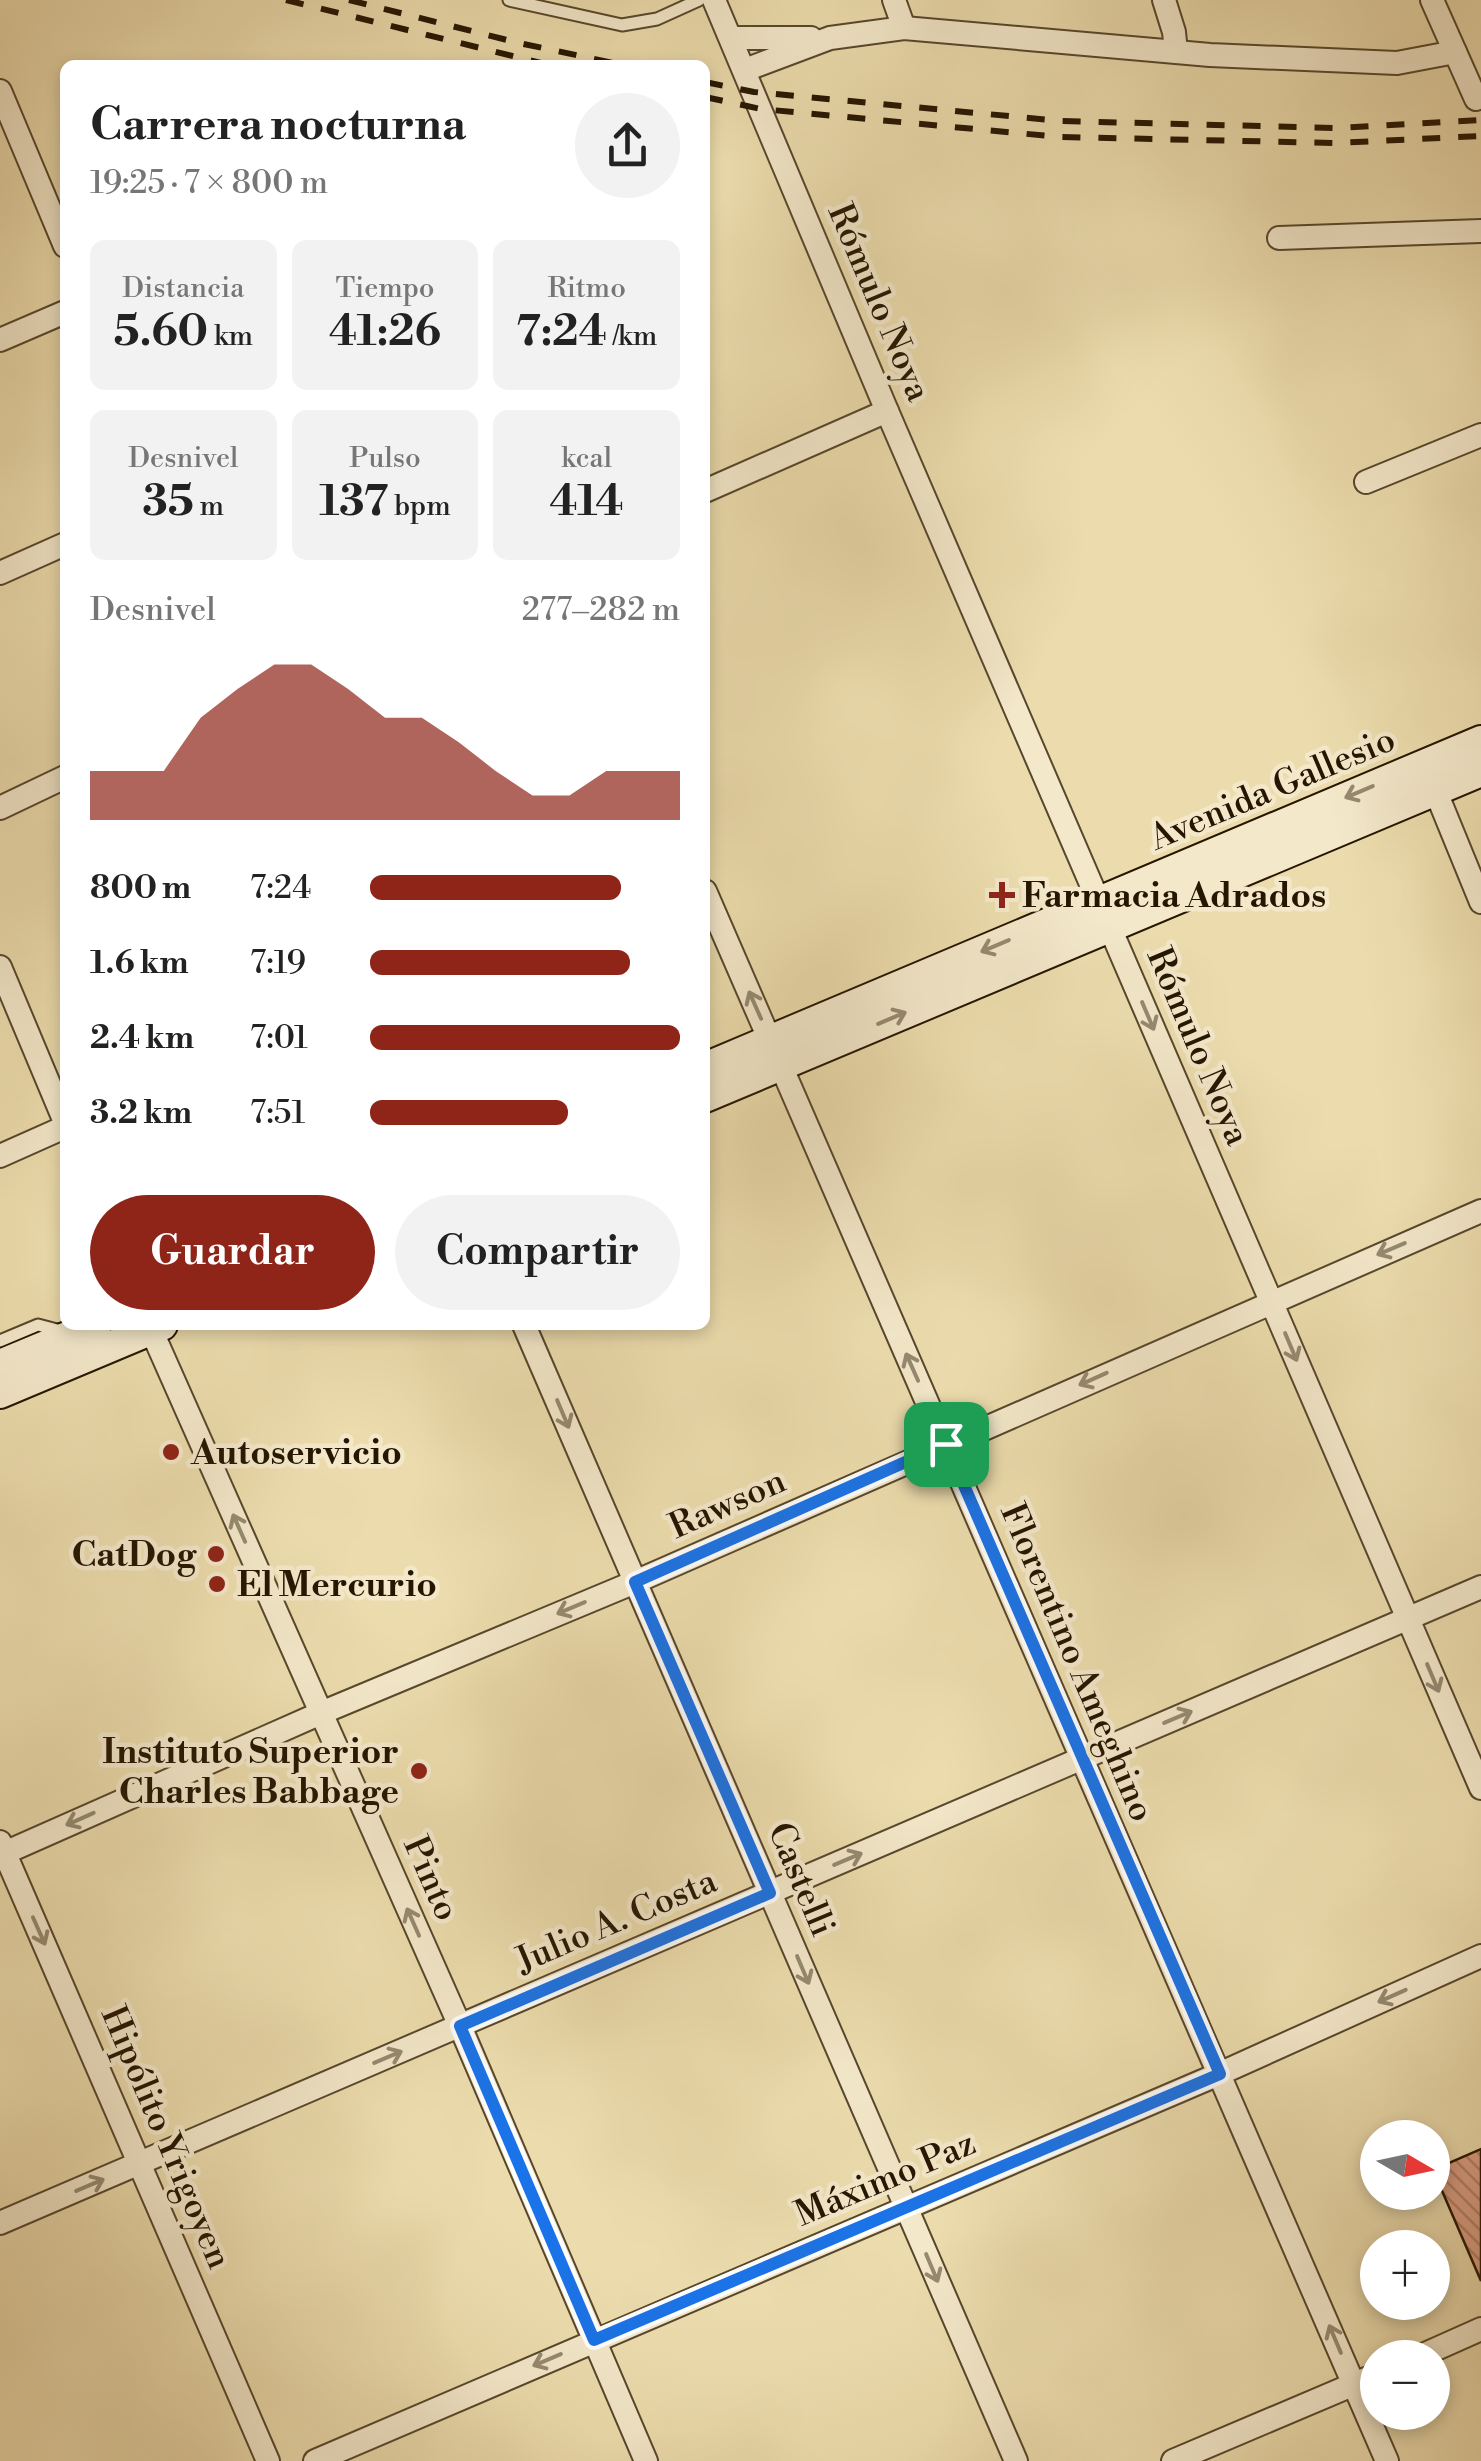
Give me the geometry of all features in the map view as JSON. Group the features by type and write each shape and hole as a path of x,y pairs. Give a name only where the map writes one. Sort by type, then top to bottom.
{"main road":[{"name":"Avenida Gallesio","path":"710,1093 776,1053 1430,778 1481,741"},
{"name":"Avenida Gallesio","path":"1430,778 1481,771"},
{"name":"Avenida Gallesio","path":"710,1067 776,1053"},
{"path":"0,1366 85,1330"},
{"path":"0,1393 145,1330"}],"street":[{"name":"Rómulo Noya","path":"714,0 1481,1788"},
{"path":"894,0 904,28"},
{"path":"1164,0 1176,52"},
{"path":"1432,0 1476,98"},
{"path":"730,38 830,38 904,28 1176,52 1397,62 1454,52"},
{"path":"745,70 830,38"},
{"path":"2,105 60,235"},
{"path":"1279,238 1481,231"},
{"path":"0,340 60,314"},
{"path":"710,489 888,410"},
{"path":"1366,482 1481,436"},
{"path":"0,573 60,546"},
{"path":"1430,778 1481,902"},
{"path":"0,808 60,779"},
{"name":"Florentino Ameghino","path":"710,901 1387,2461"},
{"path":"0,968 60,1112"},
{"path":"0,1156 60,1126"},
{"name":"Rawson","path":"2,1850 635,1582 1481,1211"},
{"name":"Pinto","path":"156,1330 646,2461"},
{"name":"Castelli","path":"526,1330 1016,2461"},
{"name":"Julio A. Costa","path":"0,2223 1481,1587"},
{"name":"Hipólito Yrigoyen","path":"2,1850 268,2461"},
{"name":"Máximo Paz","path":"316,2461 1220,2074 1481,1956"},
{"path":"1450,2343 1481,2330"},
{"path":"1173,2461 1360,2382"}],"lane":[{"path":"509,0 622,25 657,19 699,0"},
{"path":"0,1340 38,1324 60,1327"}],"building":[{"path":"1481,2149 1481,2281 1450,2209 1450,2163"}],"railway":[{"path":"286,0 529,60"},
{"path":"349,0 599,60"},
{"path":"710,83 754,92 1061,121 1336,128 1481,120"},
{"path":"710,98 761,109 1060,137 1336,143 1481,136"}],"place":[{"name":"Farmacia Adrados","path":"1002,895"},
{"name":"Autoservicio","path":"171,1452"},
{"name":"CatDog","path":"216,1554"},
{"name":"El Mercurio","path":"217,1584"},
{"name":"Instituto Superior Charles Babbage","path":"419,1771"}],"route":[{"path":"946,1444 1220,2074 594,2340 460,2026 770,1893 635,1582 946,1444"}]}
